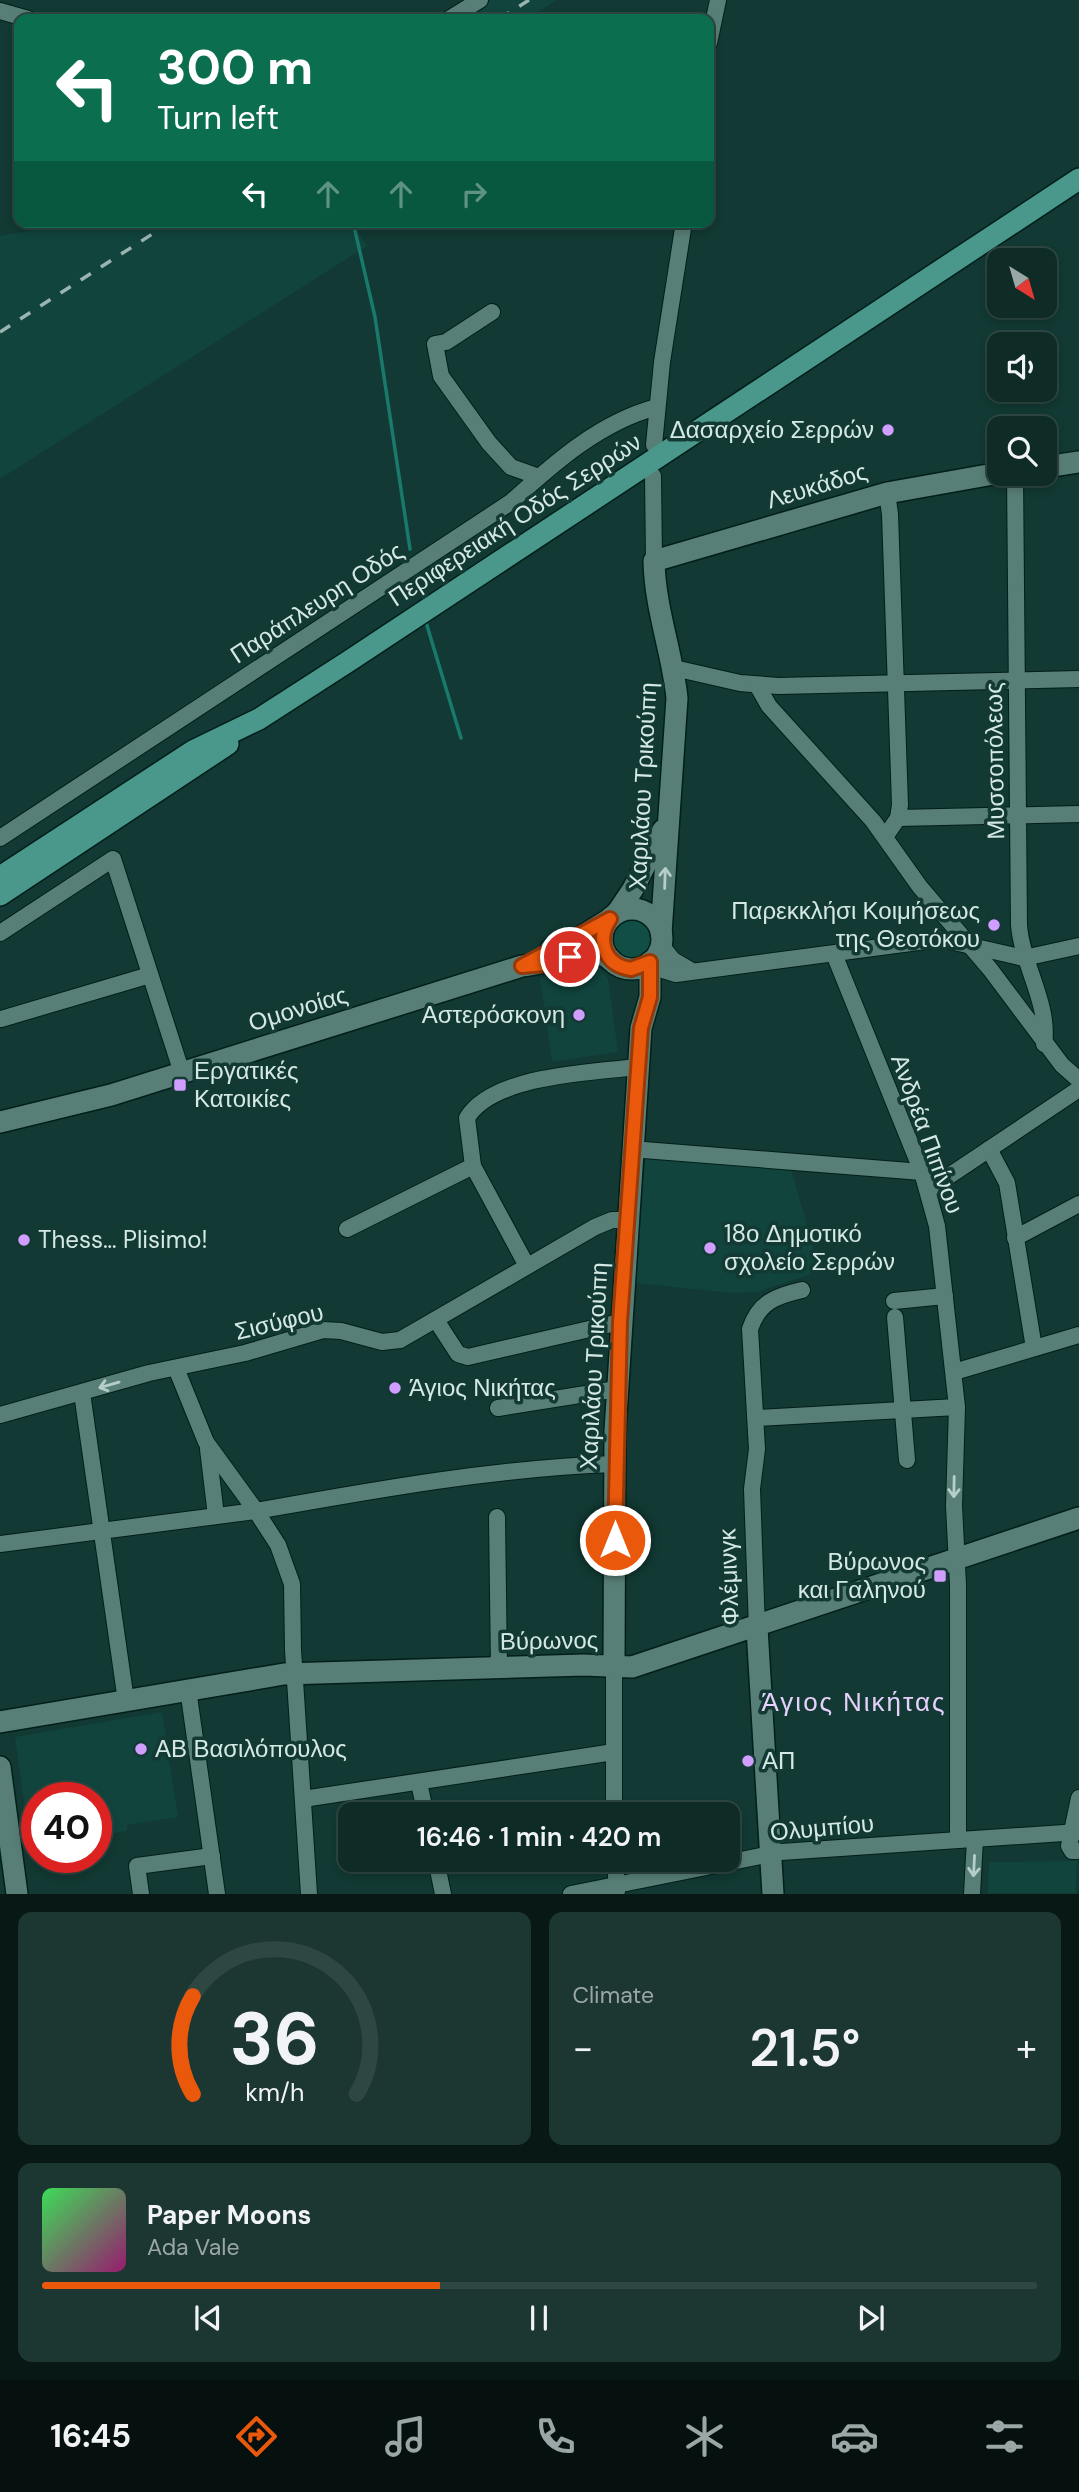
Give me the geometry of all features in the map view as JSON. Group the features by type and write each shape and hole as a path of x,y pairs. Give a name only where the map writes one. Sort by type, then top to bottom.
{"main road":[{"name":"Περιφερειακή Οδός Σερρών","path":"0,895 201,765 259,719 1079,179"},
{"name":"Περιφερειακή Οδός Σερρών","path":"0,877 193,751 259,719"}],"street":[{"path":"457,14 480,0"},
{"path":"714,19 718,0"},
{"path":"654,445 683,228"},
{"path":"492,312 446,342 435,344 441,376 474,424 511,467 539,477"},
{"name":"Παράπλευρη Οδός","path":"0,838 502,508 611,423 657,407"},
{"path":"1057,465 1079,462"},
{"name":"Λευκάδος","path":"653,561 887,492 987,475"},
{"name":"Χαριλάου Τρικούπη","path":"614,1802 615,1464 620,1322 641,1028 648,1007 656,950 677,715 674,668 657,610 653,561 653,476"},
{"name":"Μυσσοπόλεως","path":"1015,486 1019,925 1024,958 1045,1017 1044,1044"},
{"path":"885,837 898,818 890,514 887,492"},
{"path":"674,668 757,685 1079,678"},
{"path":"757,685 769,706 885,837 914,880 1002,985 1044,1044 1069,1073 1079,1080"},
{"path":"898,818 1079,814"},
{"path":"641,1028 636,988 605,952 602,934 633,889 666,822"},
{"path":"0,933 113,859 182,1073"},
{"path":"522,966 613,916 635,909 652,917 656,950 665,972 676,974 690,970 941,939 967,943 997,954 1024,958 1079,946"},
{"path":"613,962 631,969 656,950"},
{"name":"Ομονοίας","path":"0,1122 76,1104 182,1073 522,966 545,964 587,952 599,953 613,962"},
{"name":"Ανδρέα Πιπίνου","path":"834,954 922,1172 937,1226 957,1413 954,1506 958,1840"},
{"path":"648,1007 665,985 690,970"},
{"path":"1,1019 150,975"},
{"path":"527,1266 473,1166 467,1118 486,1101 519,1084 639,1068"},
{"path":"928,1190 1079,1089"},
{"path":"631,1149 922,1172"},
{"path":"989,1149 1007,1183 1034,1348"},
{"path":"346,1229 473,1166"},
{"path":"1015,1238 1079,1203"},
{"name":"Σισύφου","path":"0,1415 176,1368 245,1353 323,1330 393,1342 603,1223 627,1220"},
{"name":"Φλέμινγκ","path":"773,1894 757,1628 752,1489 757,1459 750,1336 752,1322 768,1301 802,1290"},
{"path":"907,1460 894,1309 945,1296"},
{"path":"436,1320 458,1354 468,1357 620,1322"},
{"path":"954,1372 1079,1335"},
{"path":"176,1368 206,1442 278,1545 289,1572 293,1598 294,1673 309,1894"},
{"path":"498,1408 617,1389"},
{"path":"82,1393 126,1701"},
{"path":"756,1418 902,1409 957,1413"},
{"path":"206,1442 216,1516"},
{"path":"0,1544 256,1511 431,1483 549,1468 615,1464"},
{"path":"497,1517 499,1668"},
{"name":"Βύρωνος","path":"0,1722 294,1673 638,1666 1079,1518"},
{"path":"188,1689 217,1894"},
{"path":"303,1799 614,1752"},
{"path":"0,1767 17,1894"},
{"path":"419,1783 423,1802"},
{"path":"1079,1798 1074,1833 1069,1846 1072,1851 1079,1851"},
{"name":"Ολυμπίου","path":"571,1894 617,1888 771,1853 1074,1833"},
{"path":"972,1894 975,1839"},
{"path":"141,1894 137,1866 212,1856"},
{"path":"438,1872 443,1894"}],"shaded area":[{"path":"489,0 557,0 535,14 467,14"},
{"path":"46,228 354,228 367,246 0,479 0,236"},
{"path":"632,917 647,923 653,938 647,953 632,959 617,953 611,938 617,923"},
{"name":"Αστερόσκονη","path":"595,963 608,979 618,1052 552,1062 540,978"},
{"path":"646,1154 786,1165 792,1172 820,1271 757,1292 731,1293 635,1283"},
{"path":"162,1712 178,1817 127,1825 127,1831 112,1833 112,1782 21,1782 15,1737"},
{"path":"1077,1861 1076,1893 988,1893 989,1862"}],"waterway":[{"path":"354,228 375,317 410,549"},
{"path":"415,573 420,593"},
{"path":"425,619 461,738"}],"railway":[{"path":"507,14 529,0"},
{"path":"0,332 162,228"}],"place":[{"name":"Δασαρχείο Σερρών","path":"888,430"},
{"name":"Παρεκκλήσι Κοιμήσεως της Θεοτόκου","path":"994,925"},
{"name":"Αστερόσκονη","path":"579,1015"},
{"name":"Εργατικές Κατοικίες","path":"180,1085"},
{"name":"Thess… Plisimo!","path":"24,1240"},
{"name":"18ο Δημοτικό σχολείο Σερρών","path":"710,1248"},
{"name":"Άγιος Νικήτας","path":"395,1388"},
{"name":"Βύρωνος και Γαληνού","path":"940,1576"},
{"name":"ΑΒ Βασιλόπουλος","path":"141,1749"},
{"name":"ΑΠ","path":"748,1761"}],"district":[{"name":"Άγιος Νικήτας","path":"854,1702"}],"route":[{"path":"570,957 545,964 522,966 543,953 583,936 610,919 602,934 602,943 610,959 617,965 631,969 650,962 650,997 641,1028 620,1322 615,1431 615,1540"}]}
